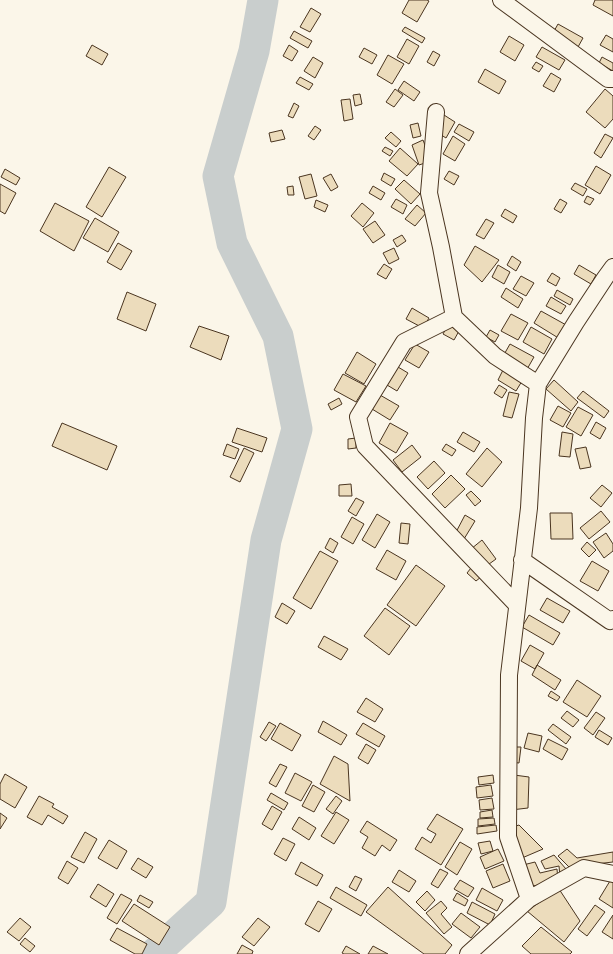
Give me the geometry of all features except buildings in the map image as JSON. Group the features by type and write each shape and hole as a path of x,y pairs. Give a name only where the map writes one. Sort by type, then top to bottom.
{"street":[{"path":"501,0 608,79 613,79"},
{"path":"436,112 429,193 454,317 495,356 538,384"},
{"path":"530,899 508,837 509,675 529,508 534,418 538,384 604,278 613,267"},
{"path":"454,317 404,342 358,418 365,446 517,605"},
{"path":"522,560 610,621 613,618"},
{"path":"468,954 530,899 584,868 613,874"}],"waterway":[{"path":"154,954 211,902 266,540 297,429 278,336 232,243 218,176 254,51 263,0"}]}
